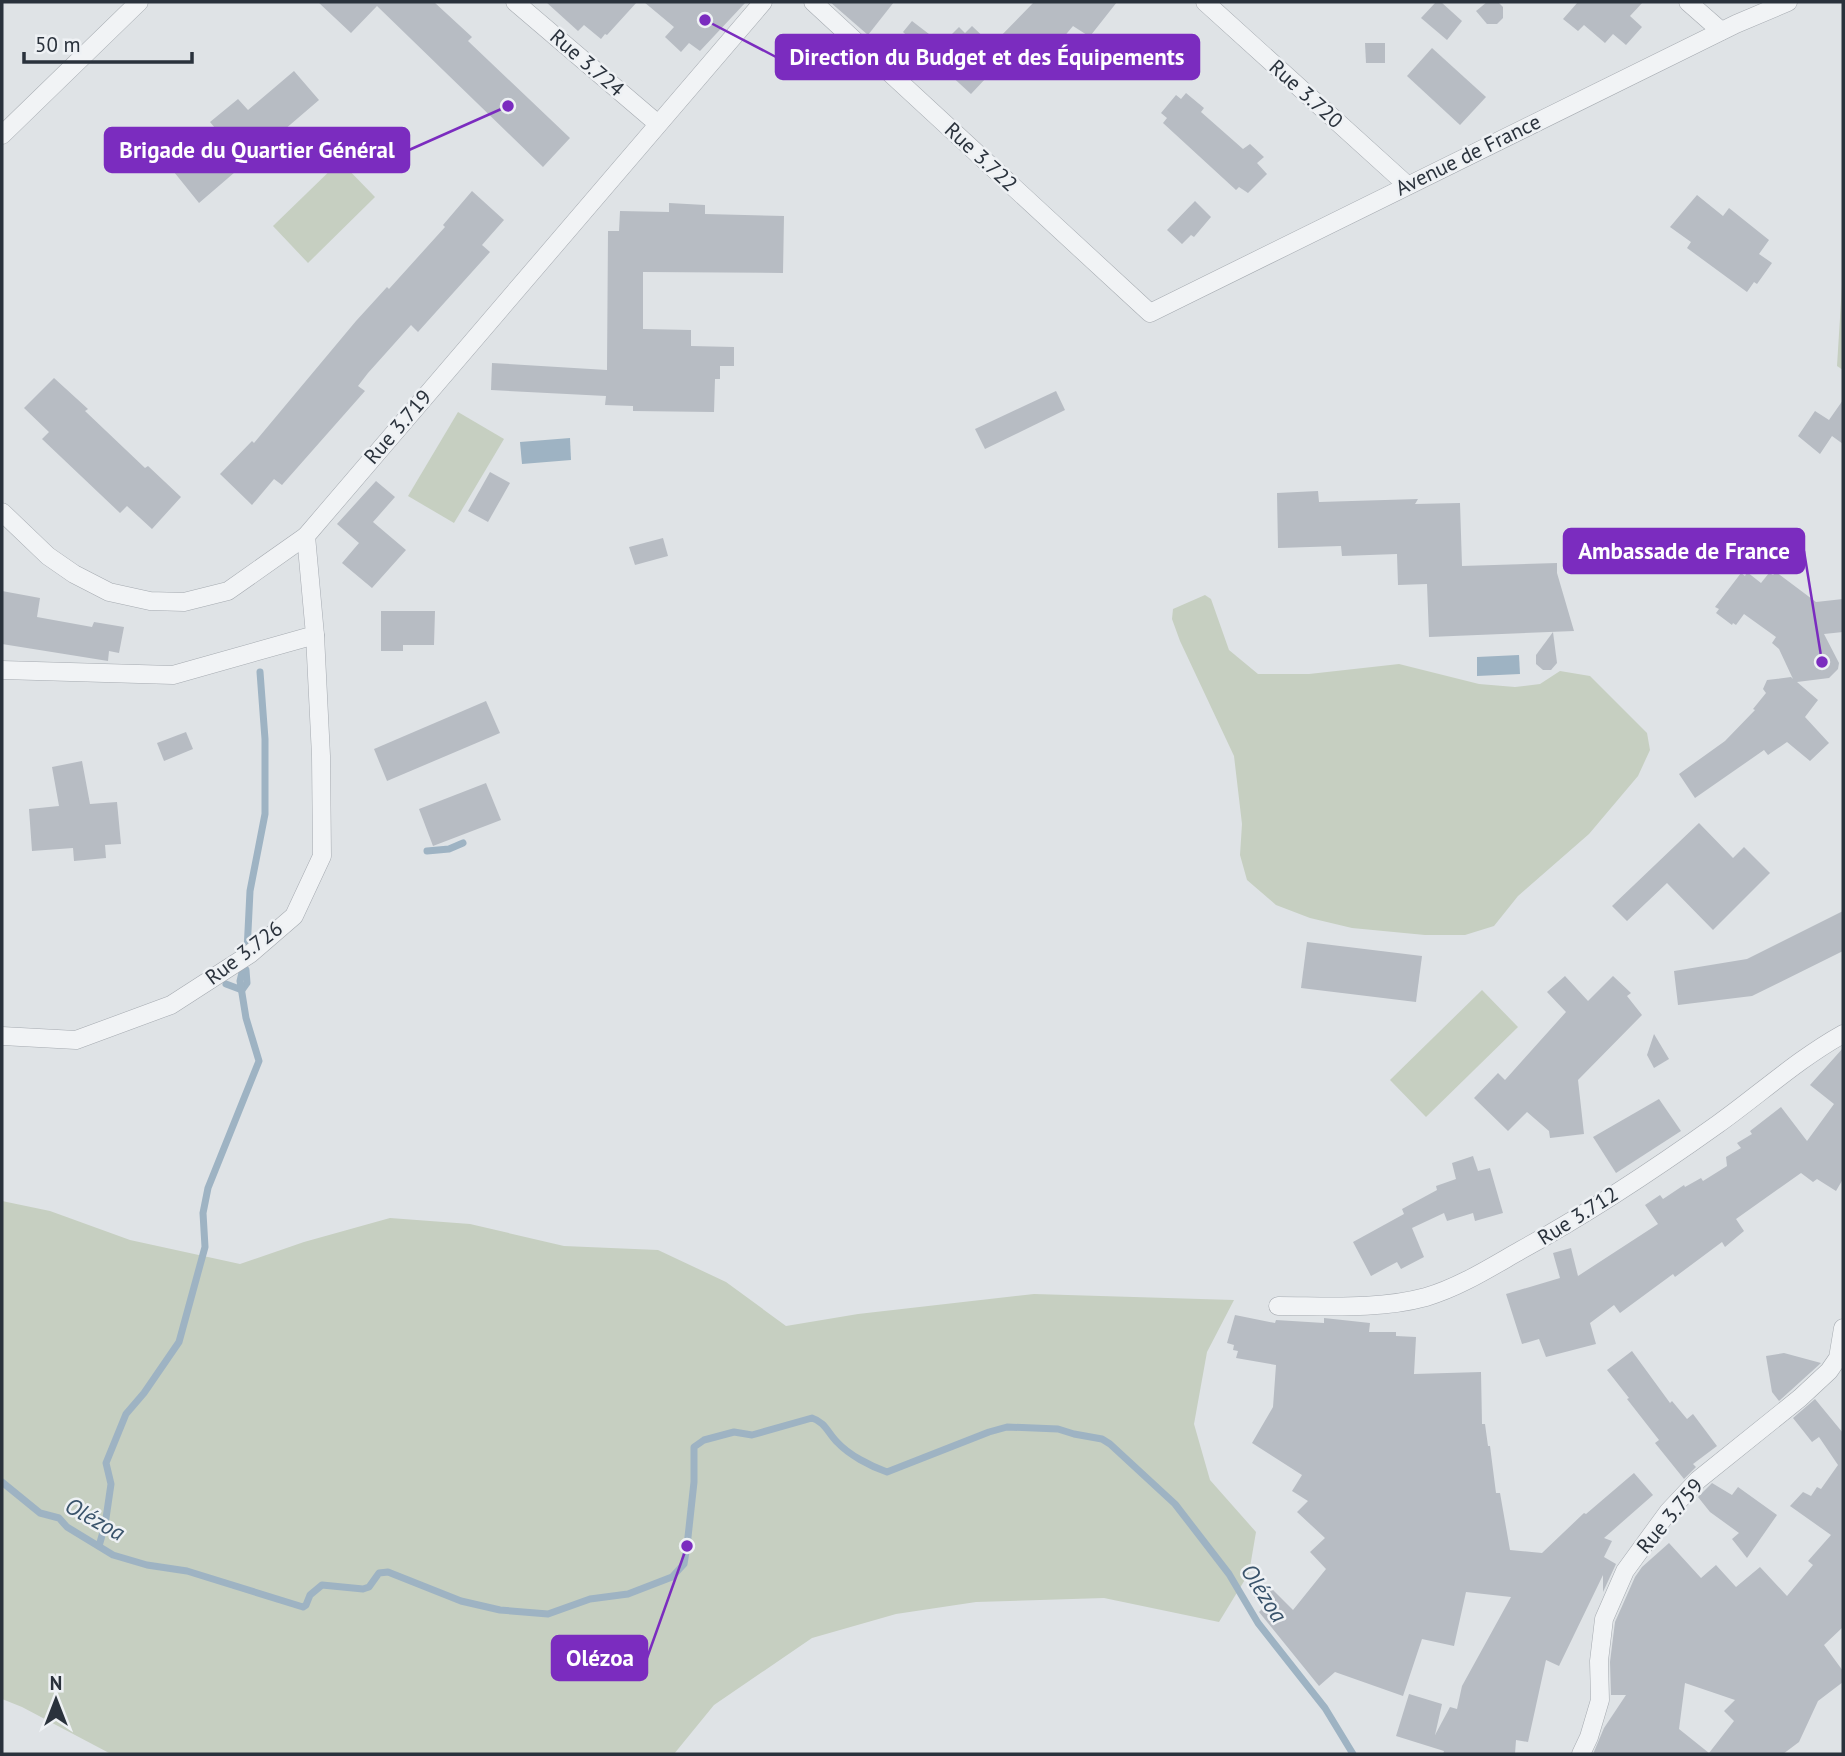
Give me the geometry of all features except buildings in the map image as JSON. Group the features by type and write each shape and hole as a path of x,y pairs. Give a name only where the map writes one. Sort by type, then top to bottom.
{"street":[{"path":"2,135 139,2"},
{"name":"Rue 3.724","path":"515,2 658,124"},
{"name":"Rue 3.719","path":"2,512 48,556 74,574 109,592 150,601 184,602 228,591 306,536 763,2"},
{"name":"Rue 3.722","path":"813,2 1150,313"},
{"name":"Rue 3.720","path":"1205,2 1407,186"},
{"path":"1688,2 1728,27 1744,2"},
{"name":"Avenue de France","path":"1150,313 1728,27 1788,2"},
{"path":"2,670 173,675 315,635 306,536"},
{"name":"Rue 3.726","path":"2,1035 76,1040 171,1005 250,954 294,916 322,856 321,757 315,635"},
{"name":"Rue 3.712","path":"1278,1306 1368,1306 1426,1297 1464,1282 1557,1231 1656,1167 1819,1047 1843,1034"},
{"name":"Rue 3.759","path":"1581,1754 1600,1700 1599,1661 1604,1619 1625,1571 1668,1512 1698,1480 1800,1398 1841,1359 1843,1328"}],"green space":[{"path":"340,161 375,197 308,263 273,226"},
{"path":"1843,269 1843,370 1837,366"},
{"path":"458,412 504,439 454,523 408,496"},
{"path":"1205,595 1211,599 1229,650 1258,674 1309,674 1399,664 1479,684 1515,687 1540,684 1560,671 1590,676 1647,733 1650,750 1638,776 1589,834 1518,896 1494,926 1465,935 1425,935 1352,928 1310,918 1276,905 1247,880 1240,855 1242,824 1234,756 1172,619 1173,609"},
{"path":"1482,990 1518,1027 1426,1117 1390,1080"},
{"path":"2,1201 50,1211 130,1240 240,1264 304,1242 390,1218 470,1224 564,1246 658,1250 726,1282 786,1326 858,1314 1034,1294 1234,1300 1207,1352 1194,1424 1210,1480 1256,1532 1249,1573 1219,1622 1104,1598 976,1602 896,1614 812,1638 714,1705 674,1754 111,1754 2,1699"}],"water":[{"path":"570,438 571,460 522,464 520,442"},
{"path":"1519,655 1520,674 1477,676 1477,657"}],"waterway":[{"path":"99,1546 111,1484 106,1463 126,1414 179,1342 205,1247 203,1213 208,1188 259,1061 246,1018 240,981 247,951 250,891 265,814 265,739 260,672"},
{"path":"427,851 449,849 463,843"},
{"path":"226,984 242,990 247,983 246,970"},
{"name":"Olézoa","path":"2,1482 40,1513 59,1518 67,1527 113,1555 147,1565 187,1571 303,1607 310,1595 322,1585 363,1589 369,1587 379,1573 388,1572 461,1601 500,1610 548,1614 590,1599 628,1594 672,1577 684,1564 694,1482 694,1447 704,1440 734,1432 752,1435 812,1418 823,1425 847,1451 887,1472 1007,1427 1058,1429 1102,1439 1110,1444 1175,1504 1229,1574 1258,1623 1325,1708 1353,1754"}],"place":[{"name":"Direction du Budget et des Équipements","path":"705,20"},
{"name":"Brigade du Quartier Général","path":"508,106"},
{"name":"Ambassade de France","path":"1822,662"},
{"name":"Olézoa","path":"687,1546"}]}
